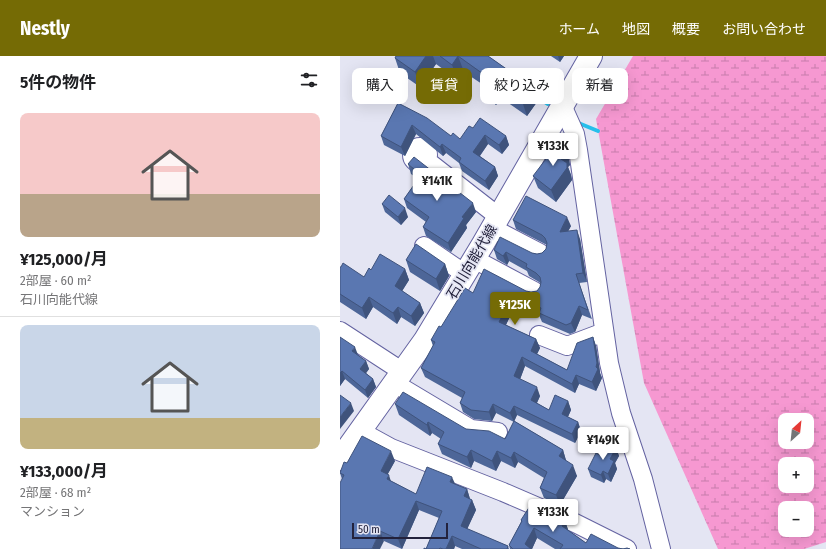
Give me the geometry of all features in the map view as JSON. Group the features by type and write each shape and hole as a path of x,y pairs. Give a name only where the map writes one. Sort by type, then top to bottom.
{"main road":[{"name":"石川向能代線","path":"340,459 425,340 470,267 591,56"}],"street":[{"path":"562,105 575,134 578,150 609,363 621,413 643,479 661,549"},
{"path":"426,160 496,222 540,253"},
{"path":"424,246 470,267 534,290"},
{"path":"340,331 399,378 471,429 498,432"},
{"path":"539,335 567,346 604,332"},
{"path":"360,431 392,448 503,492 575,523 626,549"}],"green space":[{"path":"633,56 826,56 826,542 804,549 718,549 644,383 596,119 605,104 628,104 628,68 626,68"}],"building":[{"path":"396,56 426,56 418,68 416,68 415,72 395,58"},
{"path":"440,56 458,56 452,65"},
{"path":"458,56 488,56 505,68 480,68 480,72"},
{"path":"397,104 400,104 427,118 451,136 453,133 460,139 469,126 473,128 480,118 506,136 499,145 485,135 473,152 495,167 485,181 459,162 461,158 442,144 440,147 412,125 401,147 381,136"},
{"path":"562,138 565,154 561,159 567,163 567,168 551,190 533,176"},
{"path":"414,157 473,203 462,217 464,218 448,243 423,227 429,217 404,199 421,175 408,164"},
{"path":"389,195 405,208 398,217 382,204"},
{"path":"526,196 567,217 560,232 577,230 583,273 576,274 588,310 579,306 571,323 566,325 539,313 541,308 518,297 514,306 509,303 499,322 536,339 531,351 567,370 577,343 593,337 597,363 596,367 598,369 592,382 576,375 572,384 522,357 514,376 537,387 531,400 549,410 555,395 568,401 562,414 578,422 572,434 514,406 510,413 493,404 489,412 471,410 460,403 465,392 421,368 435,342 431,340 439,326 441,327 465,288 473,293 484,269 526,291 537,291 540,287 540,277 526,267 527,264 506,252 503,256 494,250 500,237 532,253 542,253 546,249 547,243 542,235 513,220"},
{"path":"416,244 445,264 436,279 406,260"},
{"path":"380,254 405,269 395,286 420,303 411,316 398,307 393,313 369,297 362,308 340,294 340,267 343,263 364,277 369,268 371,270"},
{"path":"340,337 355,347 352,351 366,361 360,369 373,379 365,390 342,371 340,373"},
{"path":"403,392 466,429 489,431 505,439 514,421 563,450 559,456 573,465 556,495 540,488 547,472 514,452 511,458 497,451 492,461 471,450 467,457 438,444 444,432 428,422 427,425 395,404"},
{"path":"340,395 351,403 340,417"},
{"path":"362,436 391,451 381,471 389,475 387,479 416,494 427,467 452,477 450,482 467,489 464,496 472,500 461,526 508,546 507,549 481,549 452,536 446,549 426,549 442,511 416,501 398,539 380,531 372,549 340,549 340,483 344,475 340,473 344,462 347,463"},
{"path":"606,443 616,448 610,459 614,461 608,474 603,471 601,475 588,469 596,453 600,455"},
{"path":"530,506 565,521 562,526 586,543 591,534 618,548 623,549 560,549 563,545 534,528 525,544 531,549 513,549 509,545 522,521 521,520"}],"waterway":[{"path":"576,122 598,131"}]}
